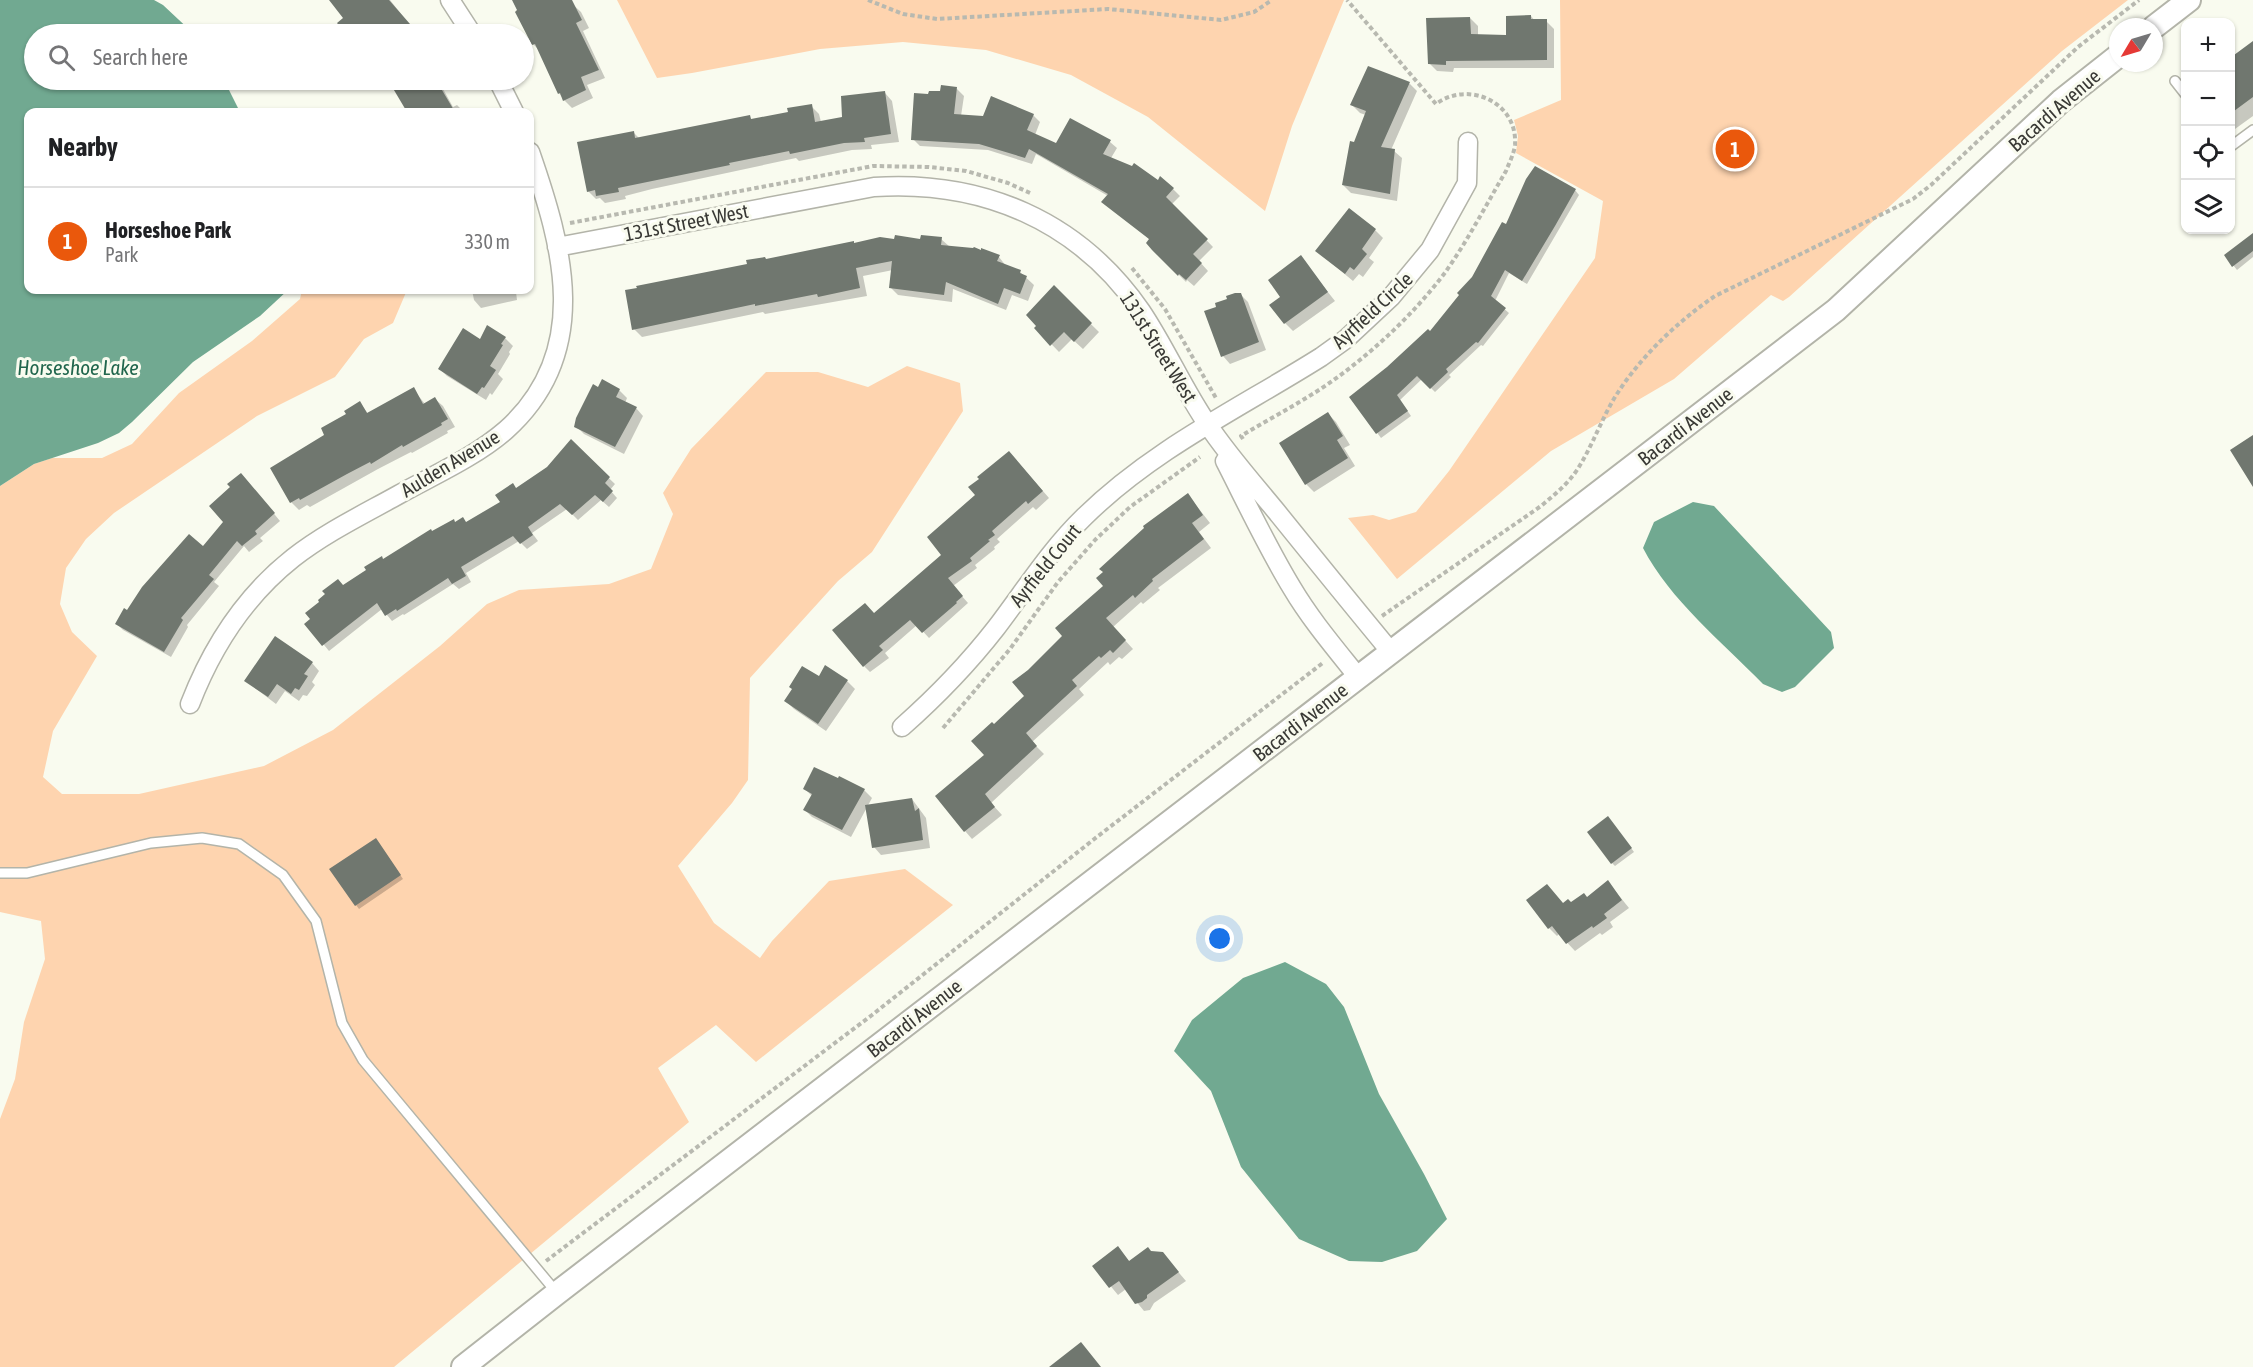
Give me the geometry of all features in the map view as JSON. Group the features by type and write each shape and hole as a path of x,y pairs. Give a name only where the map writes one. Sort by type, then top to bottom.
{"street":[{"path":"450,0 466,24"},
{"path":"2163,20 2189,0"},
{"name":"Bacardi Avenue","path":"463,1367 556,1293 1836,310 2061,100 2109,63"},
{"path":"503,90 512,108"},
{"name":"Ayrfield Circle","path":"1207,424 1322,357 1362,326 1391,297 1430,250 1467,183 1468,142"},
{"name":"Aulden Avenue","path":"190,704 207,665 224,635 255,594 273,575 321,539 491,441 506,430 531,403 549,372 560,337 564,302 564,284 557,247 534,166"},
{"name":"131st Street West","path":"557,247 874,187 945,188 1014,207 1056,229 1111,274 1141,311 1207,424 1390,652"},
{"path":"1207,424 1271,552 1308,612 1358,677"},
{"name":"Ayrfield Court","path":"902,727 953,679 976,653 1037,570 1082,518 1133,473 1207,424"}],"lane":[{"path":"2175,81 2181,89"},
{"path":"2235,143 2253,130"},
{"path":"0,873 27,873 151,843 202,838 239,844 283,875 316,921 342,1023 363,1060 556,1293"}],"path":[{"path":"868,0 903,14 937,19 1108,9 1221,20 1254,12 1272,0"},
{"path":"1347,0 1436,104"},
{"path":"1369,626 1541,506 1564,486 1577,470 1624,383 1687,315 1715,296 1912,199 1931,185 2078,47 2139,0"},
{"path":"567,224 873,166 929,167 966,171 1008,183 1033,194"},
{"path":"1131,267 1165,309 1216,398"},
{"path":"943,728 1010,649 1058,582 1095,540 1131,507 1200,457"},
{"path":"537,1268 872,1015 1337,651"}],"shaded area":[{"path":"617,0 1344,0 1292,126 1265,211 1148,117 1071,75 986,50 903,42 820,49 657,78"},
{"path":"1560,0 2128,0 2062,51 1789,297 1783,301 1771,295 1674,379 1551,451 1397,579 1348,518 1373,515 1389,520 1416,512 1449,471 1595,258 1603,201 1516,153 1518,136 1514,120 1561,100"},
{"path":"301,294 405,294 393,323 364,339 335,377 257,416 114,513 86,539 66,568 60,604 72,632 97,656 53,731 43,777 62,794 139,794 264,766 333,730 440,646 487,604 519,590 609,584 651,569 673,514 663,493 691,449 766,372 818,372 868,387 907,366 960,383 963,411 872,552 838,581 750,678 748,780 732,803 678,866 714,923 760,958 772,941 829,881 905,869 953,905 756,1062 716,1025 658,1068 689,1122 394,1367 0,1367 0,1119 15,1079 24,1022 45,959 41,921 0,912 0,486 34,464 52,458 102,458 132,444 179,393 252,341 300,299"}],"water":[{"name":"Horseshoe Lake","path":"0,0 154,0 163,5 183,24 24,24 24,90 229,90 238,108 24,108 24,294 284,294 260,316 193,362 119,433 98,443 34,464 0,486"},
{"path":"1693,502 1714,506 1831,632 1834,648 1795,687 1782,692 1763,684 1682,603 1654,567 1643,548 1654,522"},
{"path":"1285,962 1326,984 1344,1007 1379,1094 1447,1219 1417,1251 1382,1262 1349,1261 1299,1239 1241,1167 1211,1091 1174,1051 1192,1020 1243,978"}],"building":[{"path":"329,0 389,0 410,24 338,24 343,18"},
{"path":"512,0 572,0 582,20 576,23 599,70 581,77 586,90 563,101 534,44 534,24 521,24 515,12 517,10"},
{"path":"1531,15 1531,19 1547,19 1547,60 1446,61 1446,65 1428,64 1426,18 1470,17 1471,34 1506,35 1506,16"},
{"path":"2253,41 2253,97 2235,110 2235,72 2235,54"},
{"path":"1368,66 1410,82 1381,147 1395,149 1390,194 1342,185 1350,141 1354,142 1366,111 1350,105"},
{"path":"941,85 957,87 954,114 983,116 991,96 1034,114 1027,130 1056,143 1070,118 1111,140 1103,154 1132,166 1134,163 1158,180 1160,176 1174,188 1166,197 1208,239 1193,254 1202,263 1186,280 1179,274 1178,276 1146,243 1149,239 1101,202 1108,194 1029,149 1025,158 979,144 911,140 914,93 928,94 929,91 940,91"},
{"path":"394,90 442,90 453,108 405,108"},
{"path":"885,91 891,134 864,138 865,142 844,143 790,154 789,151 729,163 730,165 618,188 619,192 596,196 595,190 587,192 577,142 634,131 635,138 750,115 751,119 788,112 787,108 812,104 815,122 842,117 841,96"},
{"path":"1535,166 1576,189 1555,226 1522,281 1505,270 1491,296 1506,308 1478,343 1476,342 1446,369 1448,372 1430,389 1417,376 1397,395 1408,411 1376,434 1349,397 1387,367 1428,329 1430,331 1459,295 1457,293 1472,277 1502,222 1506,224 1526,179"},
{"path":"1349,208 1376,229 1362,249 1367,254 1354,270 1350,267 1345,274 1315,251"},
{"path":"2253,233 2253,251 2232,267 2224,255"},
{"path":"895,235 920,239 921,235 942,237 941,245 974,247 981,250 981,248 1000,255 997,261 1021,270 1020,273 1027,276 1020,294 1004,288 998,304 946,282 944,295 889,288 892,261 856,268 860,288 818,297 817,294 755,306 755,304 632,330 625,290 637,288 636,286 747,264 746,260 765,257 766,259 880,237 894,239"},
{"path":"1301,255 1328,292 1284,324 1269,305 1280,297 1268,280"},
{"path":"1054,285 1092,323 1074,342 1064,332 1050,346 1026,315"},
{"path":"1235,293 1241,293 1259,342 1221,357 1204,311 1216,307 1215,303"},
{"path":"487,325 506,337 490,366 496,370 477,394 438,369 463,328 480,339"},
{"path":"602,379 620,389 616,397 637,407 615,447 574,427 576,418 593,384 598,387"},
{"path":"414,387 423,404 435,397 448,419 441,423 442,425 371,464 370,462 300,500 299,498 290,503 270,468 324,435 321,428 346,414 344,411 360,401 367,413"},
{"path":"1328,412 1343,436 1337,440 1348,458 1305,485 1279,443"},
{"path":"2253,435 2253,487 2230,450"},
{"path":"571,439 610,477 605,483 613,491 603,502 595,495 572,515 560,504 528,527 533,535 520,544 513,536 461,567 466,576 452,584 448,578 397,611 396,609 385,616 377,603 322,646 304,624 310,619 305,613 319,602 318,600 325,594 322,591 338,579 343,585 366,570 364,567 382,556 383,559 431,529 432,531 454,519 455,522 463,517 466,522 500,502 495,495 513,483 516,488 547,467"},
{"path":"1009,451 1043,491 1028,504 1026,501 992,531 995,535 970,558 972,561 948,578 963,596 957,603 922,633 910,620 879,646 883,650 863,667 832,630 865,603 874,613 941,555 927,537 975,495 968,487"},
{"path":"241,473 275,513 255,531 257,534 242,546 237,541 209,575 214,579 181,618 183,620 164,652 115,624 124,608 127,610 142,587 189,534 203,546 223,522 209,506 230,487 227,484"},
{"path":"1188,493 1203,515 1192,523 1204,539 1152,579 1153,581 1135,598 1133,595 1106,618 1126,640 1113,653 1110,650 1101,658 1099,656 1072,680 1077,686 1026,733 1037,746 985,794 995,807 964,832 935,796 984,755 971,741 992,722 994,724 1024,696 1012,682 1028,670 1062,636 1055,628 1103,586 1096,578 1103,572 1099,569 1144,528 1143,526"},
{"path":"275,636 313,662 304,674 308,676 299,690 295,688 291,694 277,684 268,697 244,681"},
{"path":"825,665 848,680 818,724 784,701 792,689 789,687 802,666 819,676"},
{"path":"814,767 865,789 842,830 803,810 812,794 803,789"},
{"path":"912,798 915,811 919,808 923,840 872,848 865,805"},
{"path":"1608,816 1632,848 1611,864 1587,832"},
{"path":"376,838 401,875 355,906 329,869"},
{"path":"1608,880 1622,900 1604,914 1607,918 1566,944 1552,926 1548,929 1526,900 1547,884 1563,903 1568,899 1571,902 1584,893 1587,897"},
{"path":"1118,1246 1129,1261 1148,1247 1151,1251 1163,1252 1179,1272 1147,1295 1142,1302 1135,1304 1119,1281 1109,1288 1092,1266"},
{"path":"1081,1342 1101,1367 1049,1367"}],"place":[{"name":"Horseshoe Park","path":"1735,149"}]}
